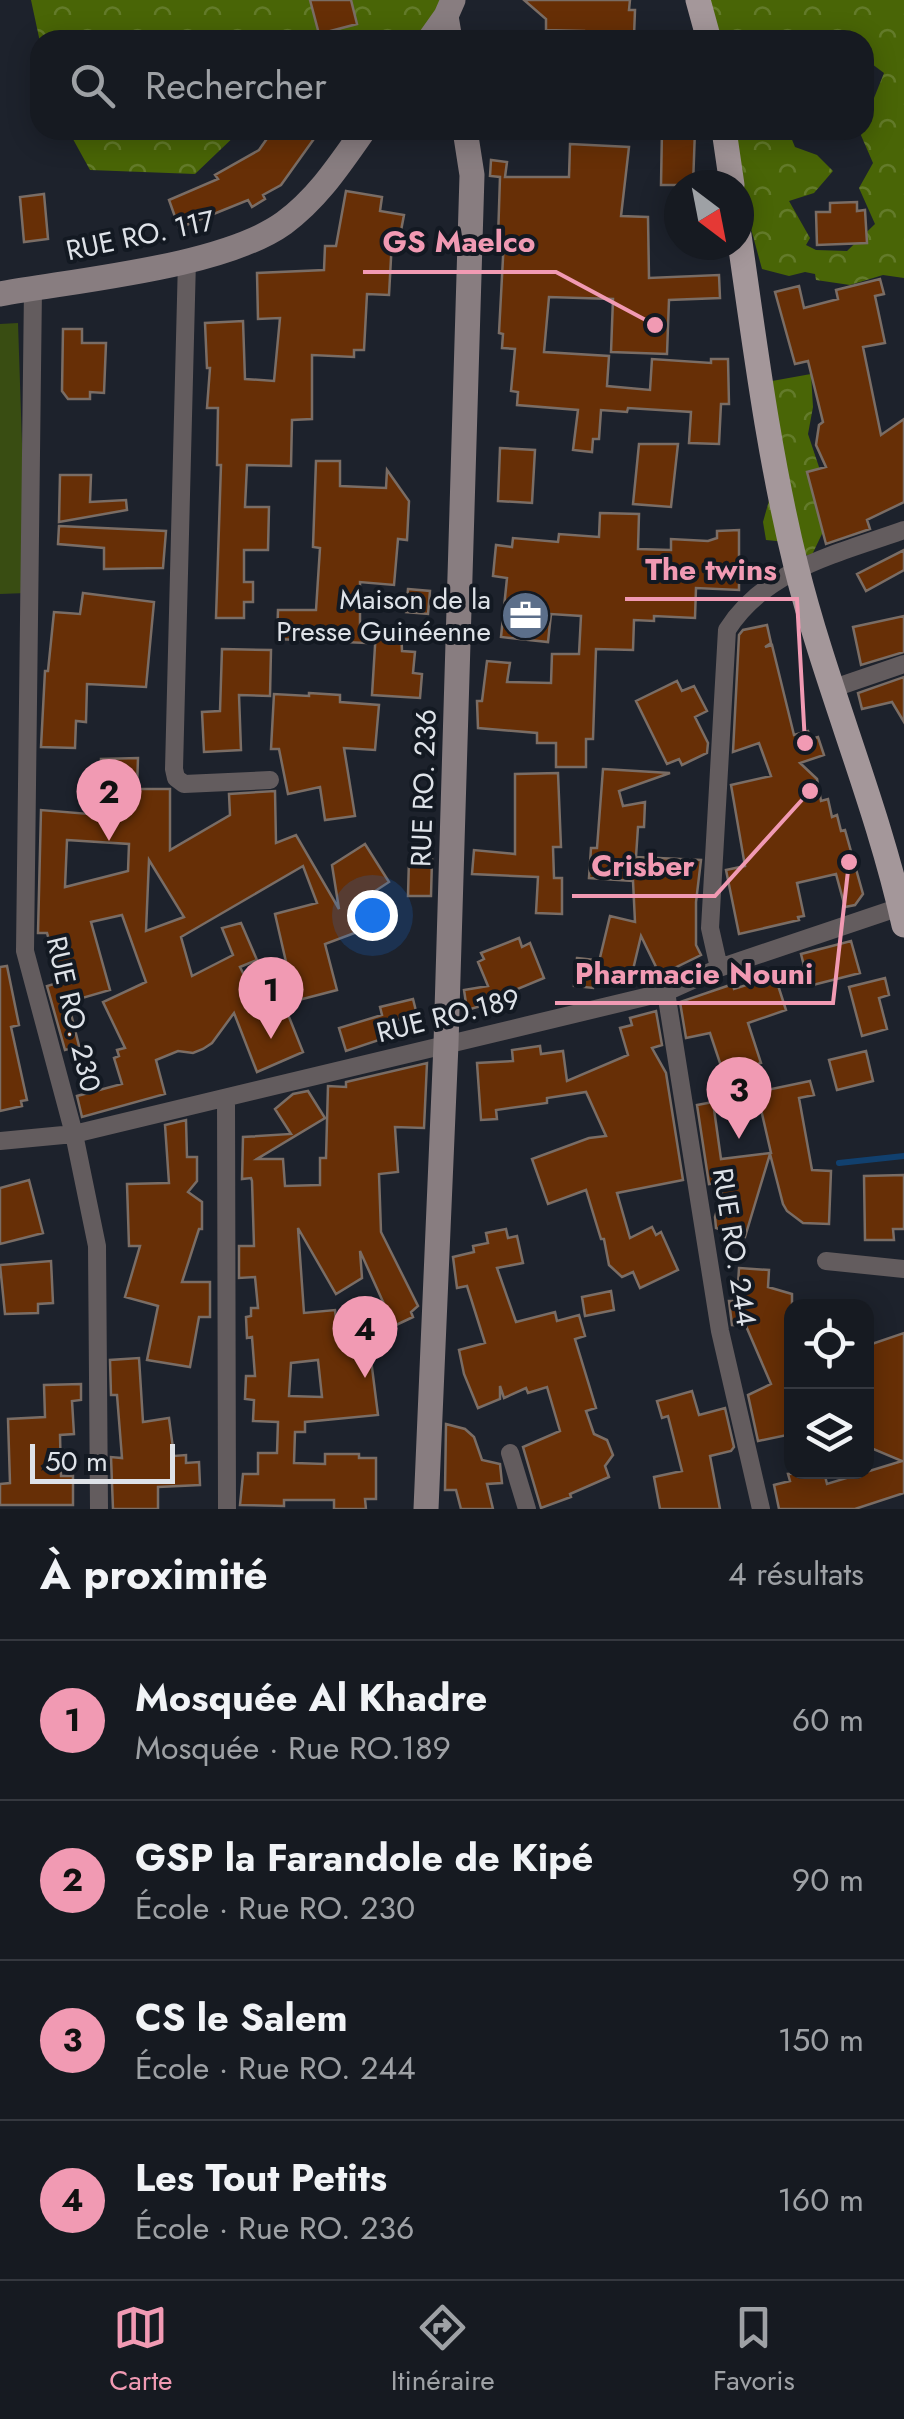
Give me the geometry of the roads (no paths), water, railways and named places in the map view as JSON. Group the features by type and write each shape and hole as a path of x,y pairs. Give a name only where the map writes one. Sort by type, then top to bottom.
{"main road":[{"path":"698,0 706,30"},
{"path":"725,140 730,170"},
{"path":"743,260 766,426 796,568 834,688 893,839 902,916"}],"street":[{"name":"RUE RO. 117","path":"0,294 188,260 242,244 282,224 321,191 357,140"},
{"name":"RUE RO. 236","path":"426,1509 446,1044 472,175 467,140"},
{"path":"188,260 174,768 176,778 184,784 270,780"},
{"name":"RUE RO. 230","path":"33,288 25,951 74,1134 97,1246 99,1509"},
{"path":"719,968 710,928 727,630 742,606 796,568 904,530"},
{"path":"834,688 904,664"},
{"name":"RUE RO.189","path":"0,1140 74,1134 666,992 719,968 902,916"},
{"name":"RUE RO. 244","path":"666,992 720,1331 760,1509"},
{"path":"226,1098 227,1509"},
{"path":"826,1261 904,1269"},
{"path":"510,1453 527,1509"}],"waterway":[{"path":"839,1163 904,1156"}],"place":[{"name":"GS Maelco","path":"655,325"},
{"name":"Maison de la Presse Guinéenne","path":"526,615"},
{"name":"The twins","path":"805,743"},
{"name":"Crisber","path":"810,791"},
{"name":"GSP la Farandole de Kipé","path":"109,841"},
{"name":"Pharmacie Nouni","path":"849,862"},
{"name":"Mosquée Al Khadre","path":"271,1039"},
{"name":"CS le Salem","path":"739,1139"},
{"name":"Les Tout Petits","path":"365,1378"}]}
